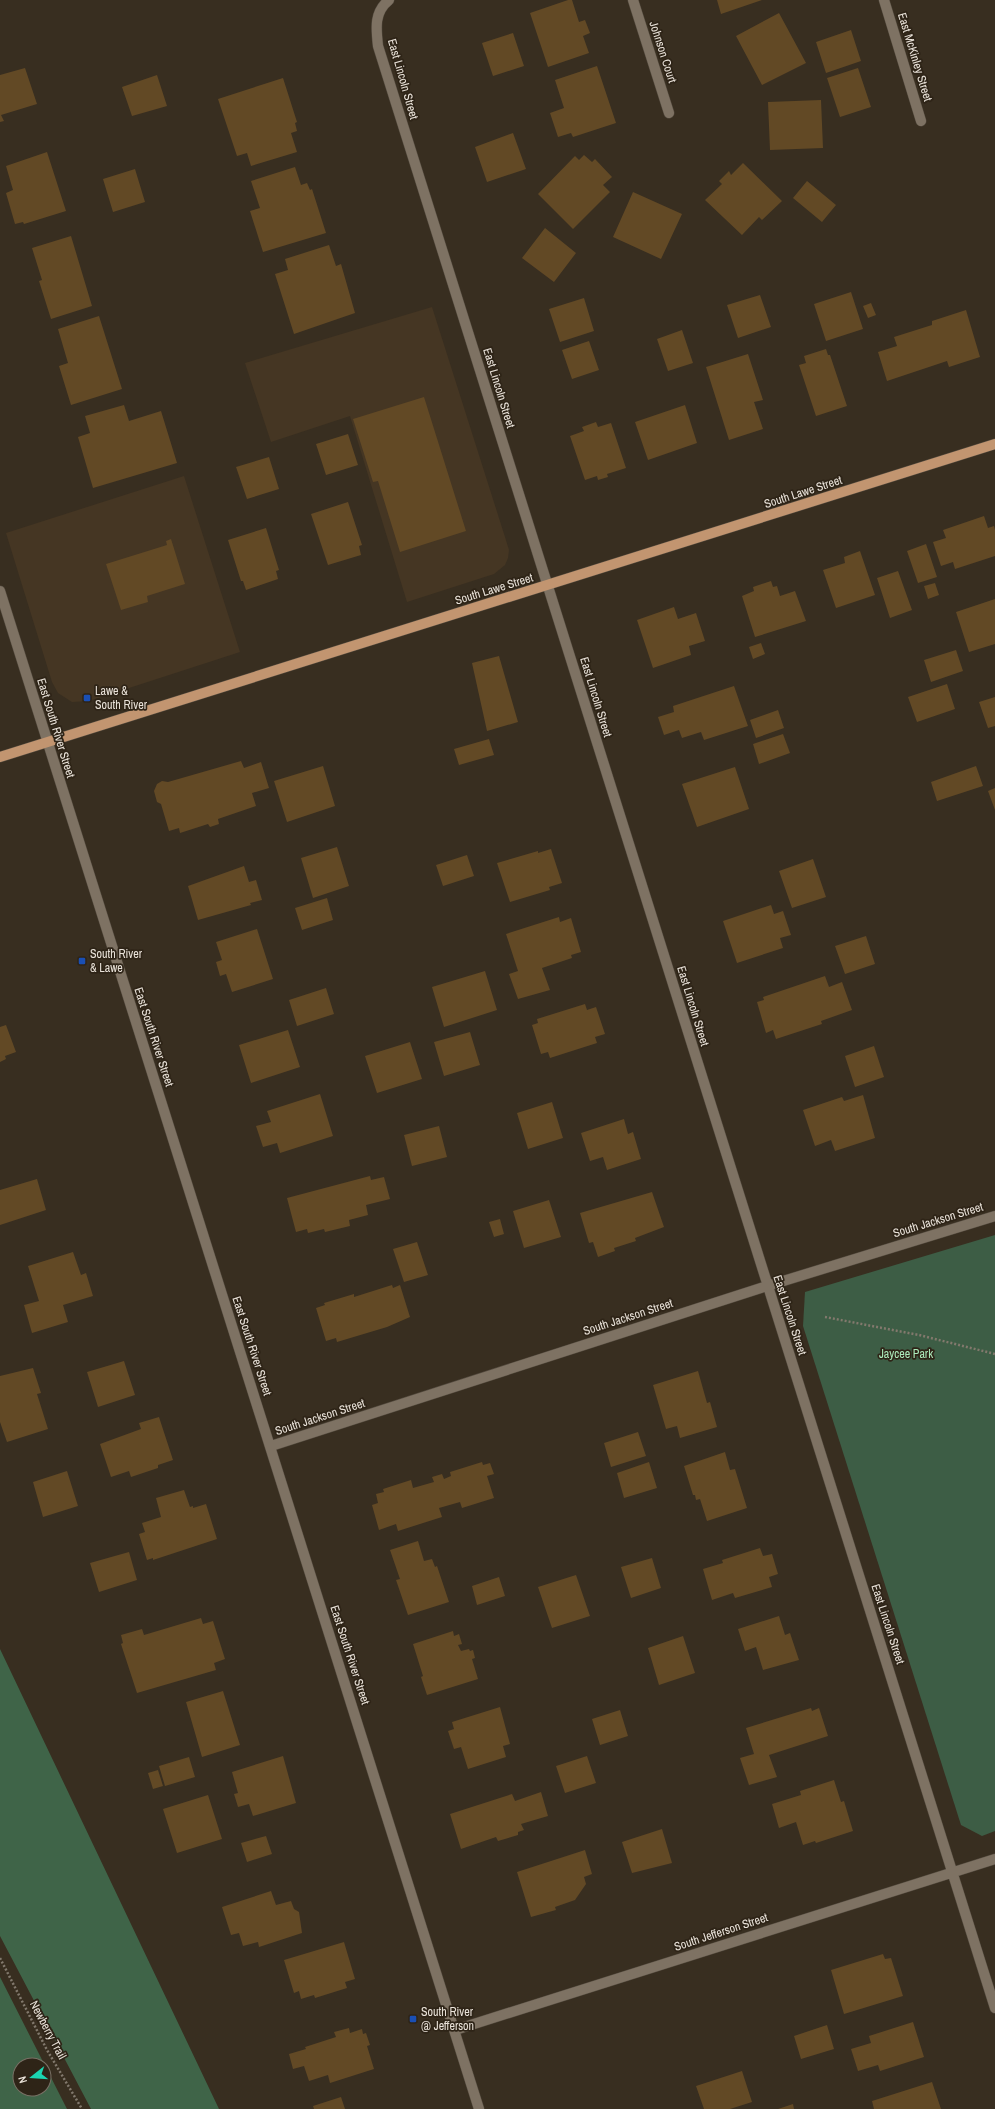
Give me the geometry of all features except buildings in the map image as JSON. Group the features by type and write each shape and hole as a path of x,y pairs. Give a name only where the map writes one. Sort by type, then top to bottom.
{"main road":[{"name":"South Lawe Street","path":"0,758 995,444"}],"street":[{"name":"East Lincoln Street","path":"389,0 379,11 375,25 378,46 995,2008"},
{"name":"Johnson Court","path":"633,0 669,113"},
{"name":"East McKinley Street","path":"884,0 920,121"},
{"name":"East South River Street","path":"0,591 479,2109"},
{"name":"South Jackson Street","path":"271,1446 767,1286 995,1216"},
{"name":"South Jefferson Street","path":"455,2030 995,1859"}],"path":[{"path":"825,1317 919,1335 995,1354"},
{"name":"Newberry Trail","path":"0,1958 47,2050 82,2109"}],"shaded area":[{"path":"432,307 509,550 505,565 494,574 407,602 350,416 271,442 245,363"},
{"path":"184,476 240,652 89,701 72,702 58,693 52,682 6,533"}],"green space":[{"name":"Jaycee Park","path":"995,1235 995,1831 982,1836 961,1825 803,1326 805,1292"},
{"path":"0,1649 219,2109 91,2109 0,1936"},
{"path":"0,1977 41,2057 12,2057 12,2097 52,2097 52,2079 67,2109 0,2109"}],"place":[{"name":"Lawe & South River","path":"87,698"},
{"name":"South River & Lawe","path":"82,961"},
{"name":"South River @ Jefferson","path":"413,2019"}]}
